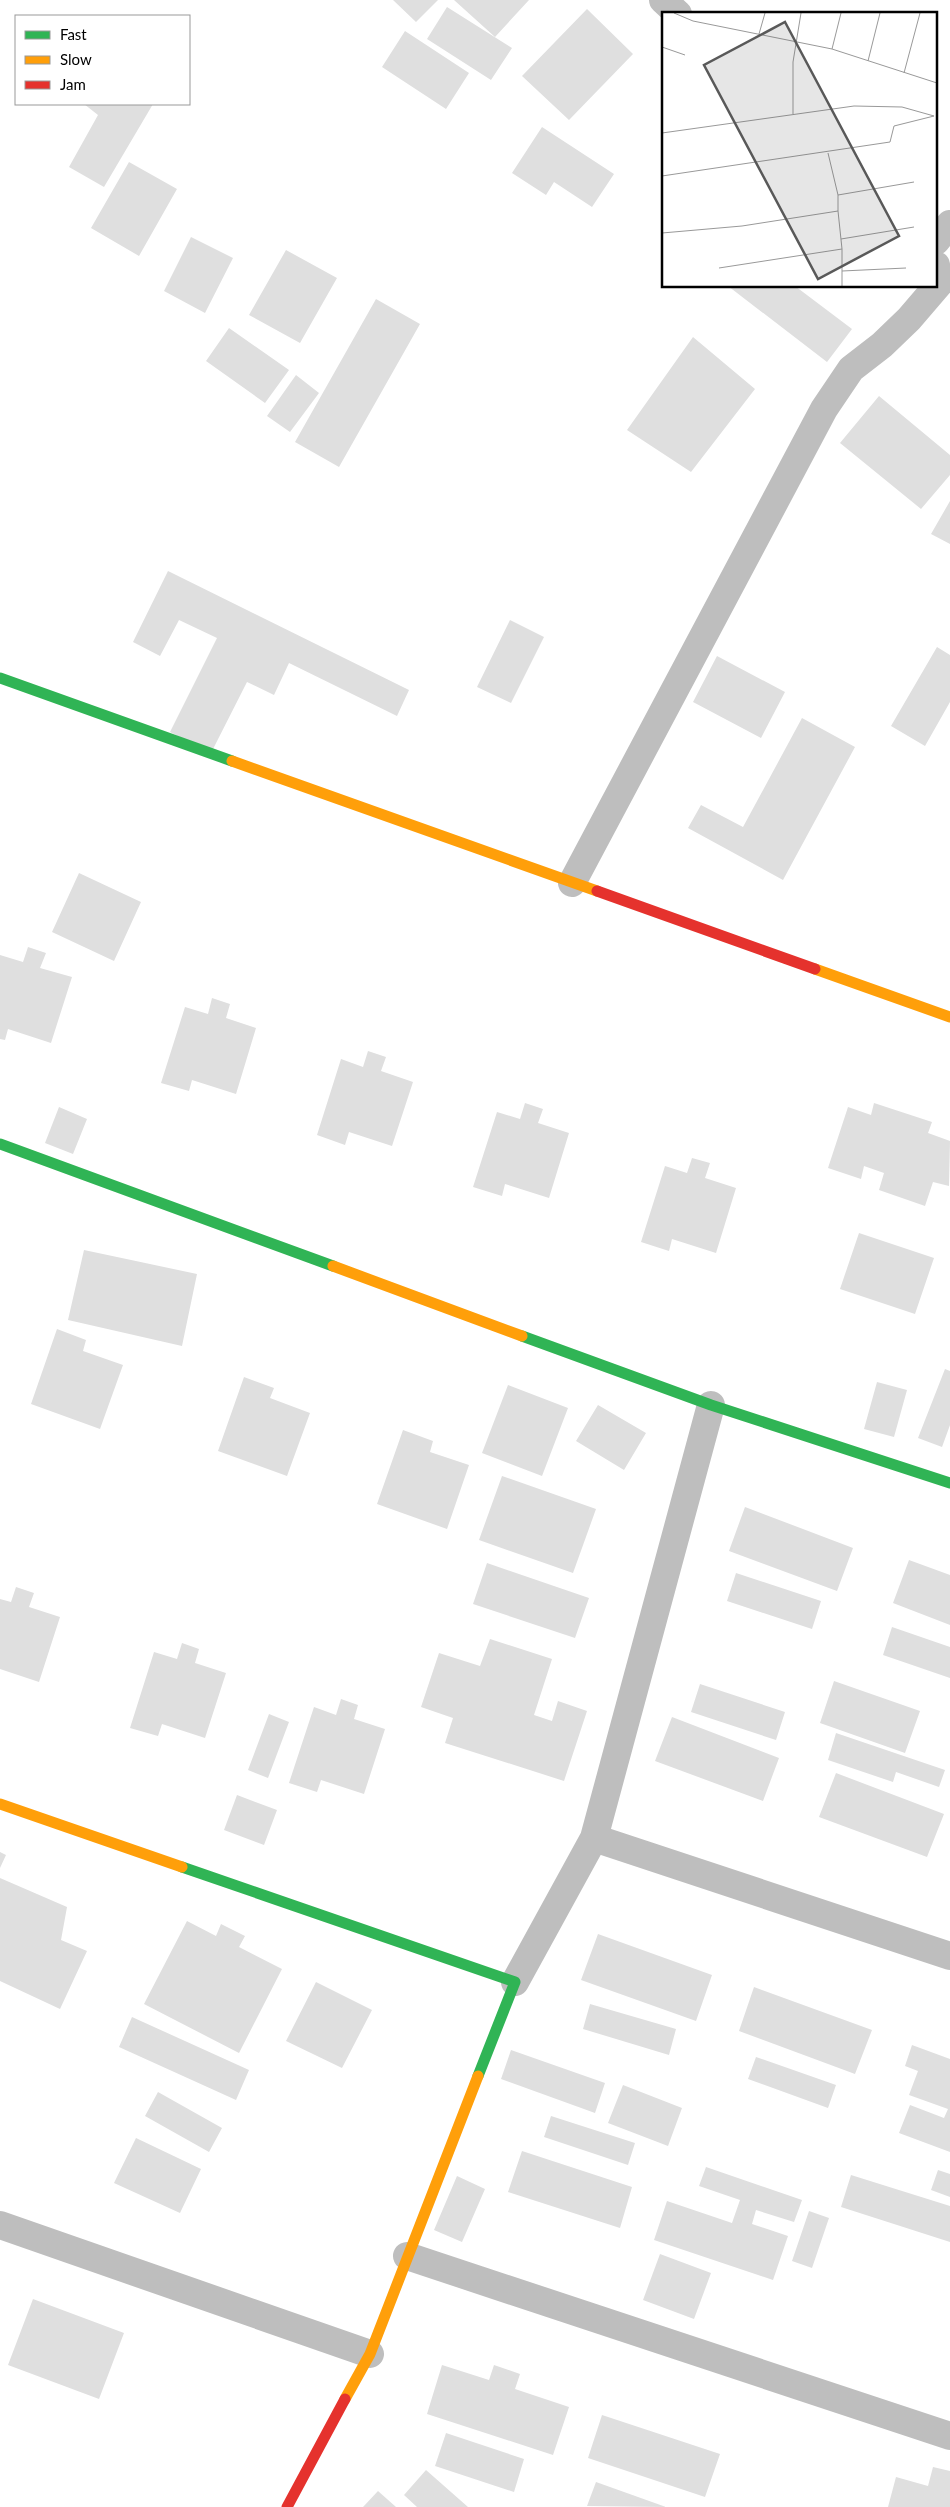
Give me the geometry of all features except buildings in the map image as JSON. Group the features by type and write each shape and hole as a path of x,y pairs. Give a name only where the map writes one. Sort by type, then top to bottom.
{"street":[{"path":"663,0 676,12"},
{"path":"938,239 950,224"},
{"path":"938,248 950,257"},
{"path":"572,883 824,409 851,369 882,345 909,319 936,288"},
{"path":"0,678 950,1017"},
{"path":"0,1144 711,1405 950,1483"},
{"path":"287,2507 370,2354 515,1982 594,1838 711,1405"},
{"path":"0,1804 515,1982"},
{"path":"594,1838 950,1956"},
{"path":"0,2224 370,2354"},
{"path":"407,2256 950,2436"}],"traffic: fast":[{"path":"0,678 232,761"},
{"path":"0,1144 333,1266"},
{"path":"522,1336 711,1405 950,1483"},
{"path":"182,1867 515,1982 478,2076"}],"traffic: slow":[{"path":"232,761 597,891"},
{"path":"815,969 950,1017"},
{"path":"333,1266 522,1336"},
{"path":"0,1804 182,1867"},
{"path":"345,2399 370,2354 478,2076"}],"traffic: jam":[{"path":"597,891 815,969"},
{"path":"287,2507 345,2399"}]}
